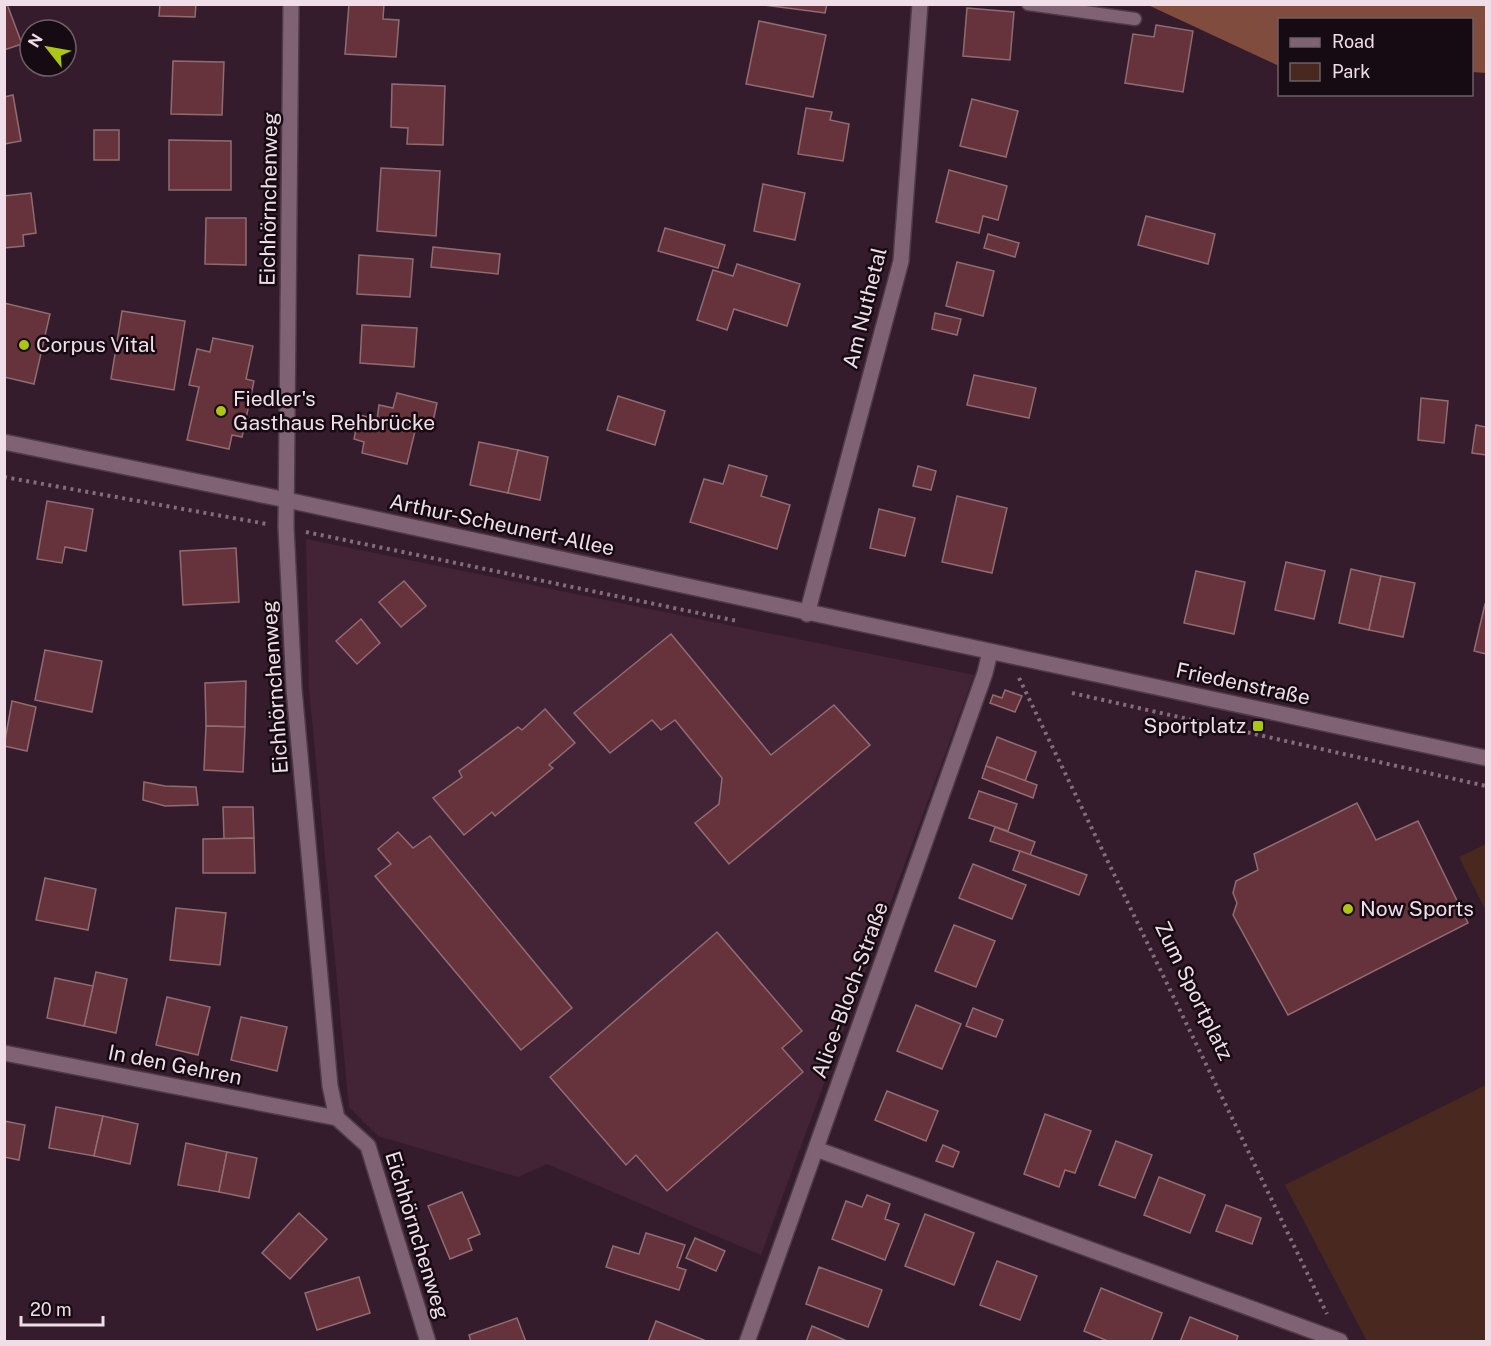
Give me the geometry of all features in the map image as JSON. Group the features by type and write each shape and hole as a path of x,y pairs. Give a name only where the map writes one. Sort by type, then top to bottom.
{"street":[{"name":"Eichhörnchenweg","path":"291,4 286,527 294,689 330,1086 337,1118 368,1146 428,1341"},
{"name":"Am Nuthetal","path":"807,614 901,261 920,4"},
{"name":"Arthur-Scheunert-Allee","path":"4,442 287,500 990,652"},
{"name":"Friedenstraße","path":"990,652 1486,758"},
{"name":"Alice-Bloch-Straße","path":"747,1341 985,673 990,652"},
{"name":"In den Gehren","path":"4,1053 337,1118"},
{"path":"816,1149 1340,1341"}],"lane":[{"path":"1028,4 1135,20"}],"path":[{"path":"4,477 286,527 740,622"},
{"name":"Zum Sportplatz","path":"1013,657 1020,680 1340,1341"},
{"path":"985,673 1030,682"},
{"path":"1062,691 1486,786"}],"shaded area":[{"path":"1148,5 1486,5 1486,73 1473,72 1473,18 1278,18 1278,66"},
{"path":"306,539 974,675 761,1255 547,1164 518,1177 378,1136 349,1107 309,688"}],"green space":[{"path":"1486,844 1486,911 1459,857"},
{"path":"1486,1085 1486,1341 1367,1341 1285,1185"}],"building":[{"path":"4,4 7,4 18,33 18,45 4,50"},
{"path":"160,4 196,4 195,17 159,16"},
{"path":"349,4 384,4 383,19 399,20 396,57 345,54"},
{"path":"757,4 827,4 825,13"},
{"path":"967,8 1014,12 1010,60 963,56"},
{"path":"759,21 826,35 813,97 746,84"},
{"path":"1156,25 1193,31 1183,92 1125,83 1133,34 1154,37"},
{"path":"173,61 224,62 222,115 171,114"},
{"path":"392,84 445,86 443,145 407,144 408,128 391,127"},
{"path":"13,95 21,141 4,144 4,97"},
{"path":"972,99 1018,111 1006,157 960,146"},
{"path":"806,108 832,112 830,120 849,124 843,161 798,154"},
{"path":"94,130 119,130 119,160 94,160"},
{"path":"169,140 231,141 231,190 169,190"},
{"path":"381,168 440,171 436,236 377,231"},
{"path":"949,170 1007,186 998,220 983,216 979,233 936,222"},
{"path":"763,184 805,193 795,240 754,231"},
{"path":"31,193 36,233 23,235 24,246 4,248 4,196"},
{"path":"1146,216 1215,234 1208,264 1138,245"},
{"path":"206,218 246,218 246,265 205,264"},
{"path":"665,228 725,245 718,268 658,251"},
{"path":"988,234 1019,243 1015,257 984,248"},
{"path":"433,247 500,254 498,274 431,267"},
{"path":"359,255 413,259 410,297 357,294"},
{"path":"957,262 994,271 983,316 946,306"},
{"path":"737,264 800,284 787,326 734,309 727,330 697,320 713,270 733,276"},
{"name":"Corpus Vital","path":"4,303 50,314 34,384 4,377"},
{"path":"122,311 185,321 174,390 111,379"},
{"path":"935,313 961,319 957,335 932,329"},
{"path":"362,325 417,328 414,367 360,363"},
{"name":"Fiedler's Gasthaus Rehbrücke","path":"213,338 253,346 246,379 254,381 242,437 232,435 229,449 187,440 199,387 189,385 197,349 210,352"},
{"path":"974,375 1036,388 1029,418 967,405"},
{"path":"397,393 437,403 431,431 416,427 407,464 362,453 364,442 354,439 359,415 377,419 379,405 393,408"},
{"path":"618,396 665,411 655,445 607,430"},
{"path":"1421,398 1448,401 1444,443 1418,440"},
{"path":"1476,425 1486,427 1486,455 1472,453"},
{"path":"479,442 518,450 508,493 470,485"},
{"path":"518,450 548,457 540,500 508,493"},
{"path":"729,465 767,476 761,496 790,505 777,549 690,522 704,479 723,484"},
{"path":"918,466 936,471 931,490 913,486"},
{"path":"957,496 1007,508 992,573 942,562"},
{"path":"47,501 93,509 86,551 65,547 62,563 37,559"},
{"path":"879,509 915,518 905,556 870,548"},
{"path":"236,548 239,602 183,605 180,551"},
{"path":"1286,562 1325,571 1314,619 1275,610"},
{"path":"1351,569 1381,576 1369,630 1339,623"},
{"path":"1196,571 1245,582 1234,634 1184,623"},
{"path":"1381,576 1415,583 1403,637 1369,630"},
{"path":"404,581 426,606 401,627 379,602"},
{"path":"1486,604 1486,654 1474,651"},
{"path":"361,619 380,643 357,664 336,641"},
{"path":"671,634 771,755 834,705 870,745 729,864 695,823 719,804 722,778 675,720 661,730 652,720 610,753 574,713"},
{"path":"45,650 102,661 92,712 35,700"},
{"path":"246,681 245,727 206,726 205,683"},
{"path":"1005,690 1022,696 1015,712 990,703 993,695 1002,698"},
{"path":"12,701 36,707 27,751 4,746"},
{"path":"545,709 575,743 549,765 553,768 495,816 492,812 464,835 433,798 462,777 459,771 518,727 522,730"},
{"path":"206,726 245,727 243,772 204,770"},
{"path":"997,737 1036,752 1025,781 986,766"},
{"path":"986,766 1037,785 1033,798 982,778"},
{"path":"144,782 165,786 196,787 198,805 165,806 143,800"},
{"path":"979,791 1017,804 1008,831 969,818"},
{"name":"Now Sports","path":"1357,803 1376,840 1418,821 1468,923 1288,1015 1233,915 1237,903 1233,893 1236,881 1258,870 1254,854"},
{"path":"223,807 253,807 254,838 224,839"},
{"path":"995,827 1035,842 1030,855 990,841"},
{"path":"398,832 413,848 430,836 572,1008 521,1050 375,876 391,864 378,849"},
{"path":"254,838 255,873 203,873 203,839"},
{"path":"1020,851 1087,875 1079,895 1013,870"},
{"path":"973,864 1026,885 1012,919 959,898"},
{"path":"45,878 96,889 88,930 36,920"},
{"path":"176,908 226,913 220,965 170,960"},
{"path":"954,925 995,941 976,987 935,971"},
{"path":"717,932 802,1031 782,1048 803,1072 667,1191 636,1155 626,1165 550,1077"},
{"path":"96,972 127,979 116,1033 84,1026"},
{"path":"55,978 93,986 84,1026 47,1018"},
{"path":"167,997 210,1007 198,1055 156,1045"},
{"path":"916,1005 961,1024 942,1069 897,1051"},
{"path":"973,1008 1003,1020 996,1037 966,1026"},
{"path":"241,1017 287,1027 277,1071 231,1060"},
{"path":"887,1091 938,1111 926,1141 875,1120"},
{"path":"56,1107 103,1116 94,1156 49,1148"},
{"path":"1045,1114 1091,1131 1075,1173 1065,1170 1059,1187 1024,1174"},
{"path":"103,1116 138,1124 130,1164 94,1156"},
{"path":"4,1121 25,1125 19,1160 4,1157"},
{"path":"1116,1141 1152,1155 1135,1198 1099,1185"},
{"path":"186,1143 227,1152 219,1192 178,1185"},
{"path":"943,1145 959,1152 953,1167 936,1161"},
{"path":"227,1152 257,1158 249,1198 219,1192"},
{"path":"1159,1177 1205,1195 1190,1233 1144,1215"},
{"path":"462,1192 480,1234 468,1239 472,1250 450,1259 428,1206"},
{"path":"867,1195 890,1204 885,1219 899,1224 885,1260 832,1239 846,1201 862,1207"},
{"path":"1226,1205 1261,1218 1252,1244 1216,1231"},
{"path":"299,1213 327,1239 290,1279 262,1253"},
{"path":"925,1214 974,1233 954,1285 905,1266"},
{"path":"646,1233 685,1245 677,1267 686,1270 679,1290 606,1267 613,1246 639,1254"},
{"path":"695,1238 725,1251 716,1271 686,1258"},
{"path":"997,1261 1037,1276 1020,1320 980,1305"},
{"path":"819,1267 882,1290 868,1327 806,1304"},
{"path":"359,1277 370,1313 317,1330 305,1293"},
{"path":"1101,1288 1162,1313 1151,1342 1110,1342 1084,1331"},
{"path":"1190,1317 1238,1336 1236,1342 1180,1342"},
{"path":"517,1318 526,1342 471,1342 469,1335"},
{"path":"656,1321 704,1340 704,1342 648,1342"},
{"path":"812,1326 847,1341 847,1342 806,1342"}],"place":[{"name":"Corpus Vital","path":"24,345"},
{"name":"Fiedler's Gasthaus Rehbrücke","path":"221,411"},
{"name":"Sportplatz","path":"1258,726"},
{"name":"Now Sports","path":"1348,909"}]}
